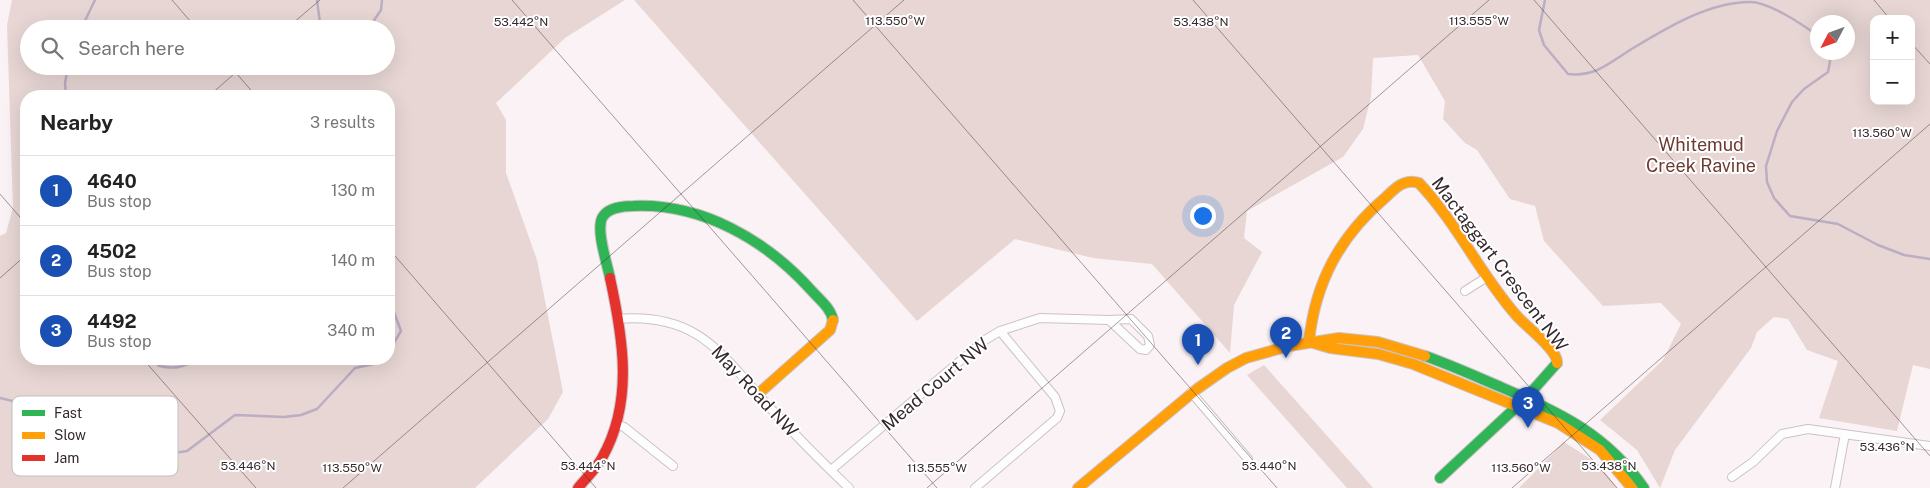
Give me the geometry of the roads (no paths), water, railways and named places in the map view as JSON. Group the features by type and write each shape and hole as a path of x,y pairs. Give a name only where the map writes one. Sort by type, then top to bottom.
{"street":[{"name":"Mactaggart Crescent NW","path":"1309,342 1313,305 1324,275 1337,250 1362,217 1390,193 1408,181 1419,183 1442,210 1516,316 1555,355 1558,362 1518,407 1440,478"},
{"path":"578,488 601,460 618,425 624,398 626,372 600,227 602,217 608,210 629,207 667,208 713,220 769,250 794,270 828,308 833,320 828,333 758,394"},
{"path":"1465,291 1487,277"},
{"name":"May Road NW","path":"618,319 654,318 692,330 718,349 758,394 849,488"},
{"name":"Mead Court NW","path":"831,470 985,340 1000,331 1040,318 1131,319 1148,336 1150,345 1146,350 1140,349 1109,320"},
{"path":"975,488 1057,418 1060,411 1055,397 1000,331"},
{"path":"1079,488 1191,392 1221,372 1250,357 1278,347 1329,337 1394,347 1444,363 1575,421 1597,436 1625,461 1644,488"},
{"path":"1309,342 1330,348 1378,354 1413,364 1558,423 1592,442 1614,464 1632,488"},
{"path":"1191,392 1248,459"},
{"path":"618,425 624,427 673,466"},
{"path":"1732,477 1753,462 1782,434 1808,429 1930,446"},
{"path":"1834,488 1845,434"}],"waterway":[{"path":"85,20 95,0"},
{"path":"317,0 320,20"},
{"path":"374,20 381,10 382,0"},
{"path":"1545,0 1539,30 1544,45 1568,74 1594,71 1608,65 1630,50 1687,18 1734,3 1758,3 1776,10 1810,31"},
{"path":"1830,60 1828,72 1804,89 1792,102 1777,131 1766,166 1767,182 1774,198 1790,216 1838,224 1878,245 1904,255 1930,259"},
{"path":"66,75 66,90"},
{"path":"395,315 401,331 395,341"},
{"path":"158,365 169,367 186,365"},
{"path":"178,452 187,451 235,415 284,417 301,415 317,409 355,368 369,365"},
{"path":"0,398 12,401"}],"place":[{"name":"4502","path":"1286,358"},
{"name":"4640","path":"1198,365"},
{"name":"4492","path":"1528,428"}],"park label":[{"name":"Whitemud Creek Ravine","path":"1701,154"}]}
